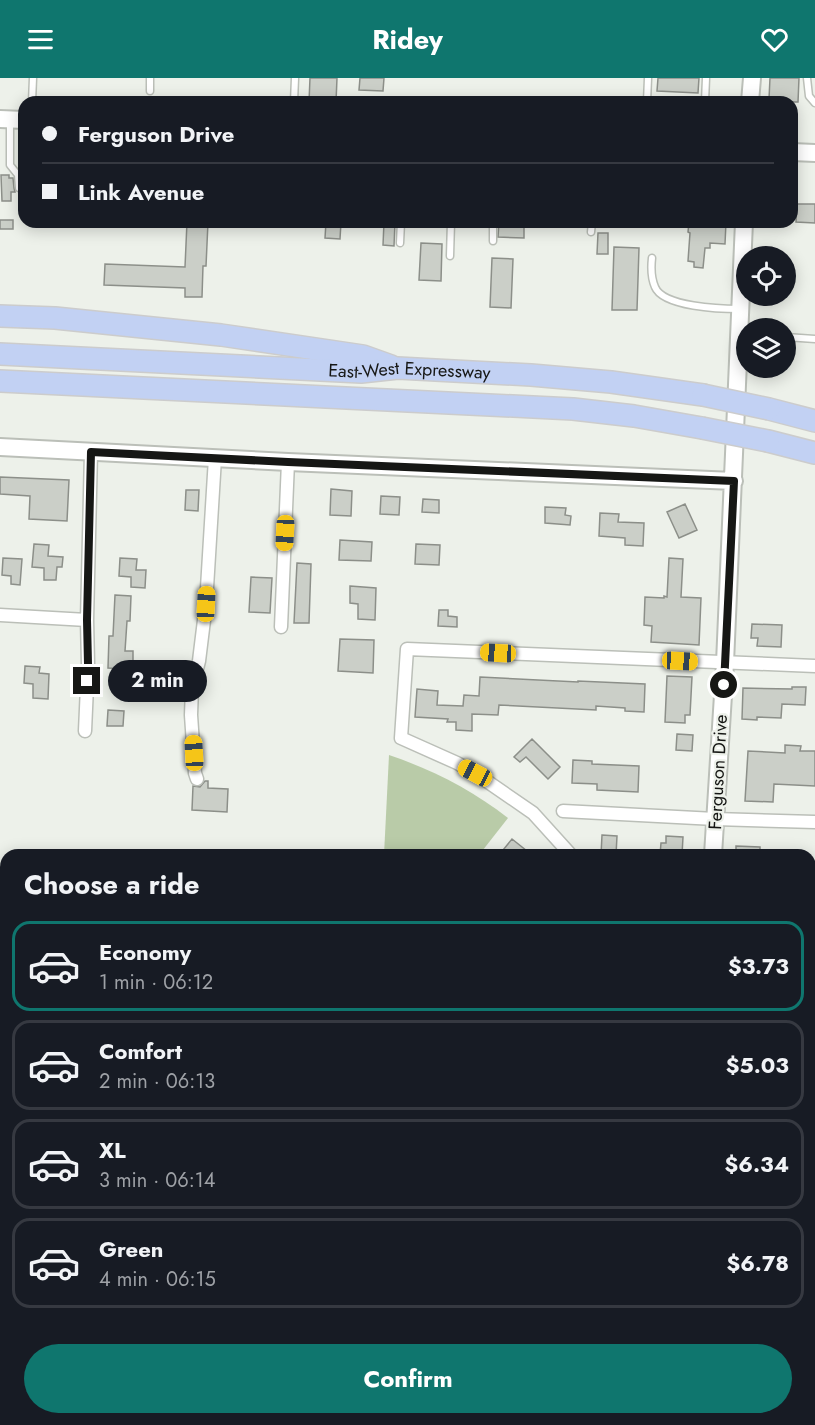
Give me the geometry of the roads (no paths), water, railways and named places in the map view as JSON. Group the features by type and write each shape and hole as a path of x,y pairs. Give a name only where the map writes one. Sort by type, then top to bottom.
{"highway":[{"path":"0,316 55,318 221,335 363,356 398,368"},
{"name":"East-West Expressway","path":"0,354 361,372 398,368 531,375 600,381 703,395 815,421"},
{"name":"East-West Expressway","path":"0,383 573,409 633,416 702,428 815,453"}],"street":[{"path":"750,96 752,78"},
{"path":"798,152 815,153"},
{"name":"Ferguson Drive","path":"742,318 744,228"},
{"name":"Ferguson Drive","path":"713,849 740,378"},
{"path":"0,447 734,481"},
{"path":"85,732 91,452"},
{"path":"197,779 191,715 192,688 199,661 206,604 215,458"},
{"path":"281,627 288,462"},
{"path":"0,615 87,620"},
{"path":"566,849 533,813 475,773 401,738 406,649 815,666"},
{"path":"563,811 815,822"}],"lane":[{"path":"32,96 33,78"},
{"path":"150,78 150,91"},
{"path":"294,96 296,78"},
{"path":"647,96 648,78"},
{"path":"705,96 706,78"},
{"path":"807,78 809,96 815,103"},
{"path":"11,119 10,165 18,175"},
{"path":"400,243 401,228"},
{"path":"450,255 451,228"},
{"path":"493,228 493,241"},
{"path":"591,228 591,232"},
{"path":"652,258 651,270 655,288 661,296 689,304 722,309 741,309"},
{"path":"796,338 815,339"}]}
